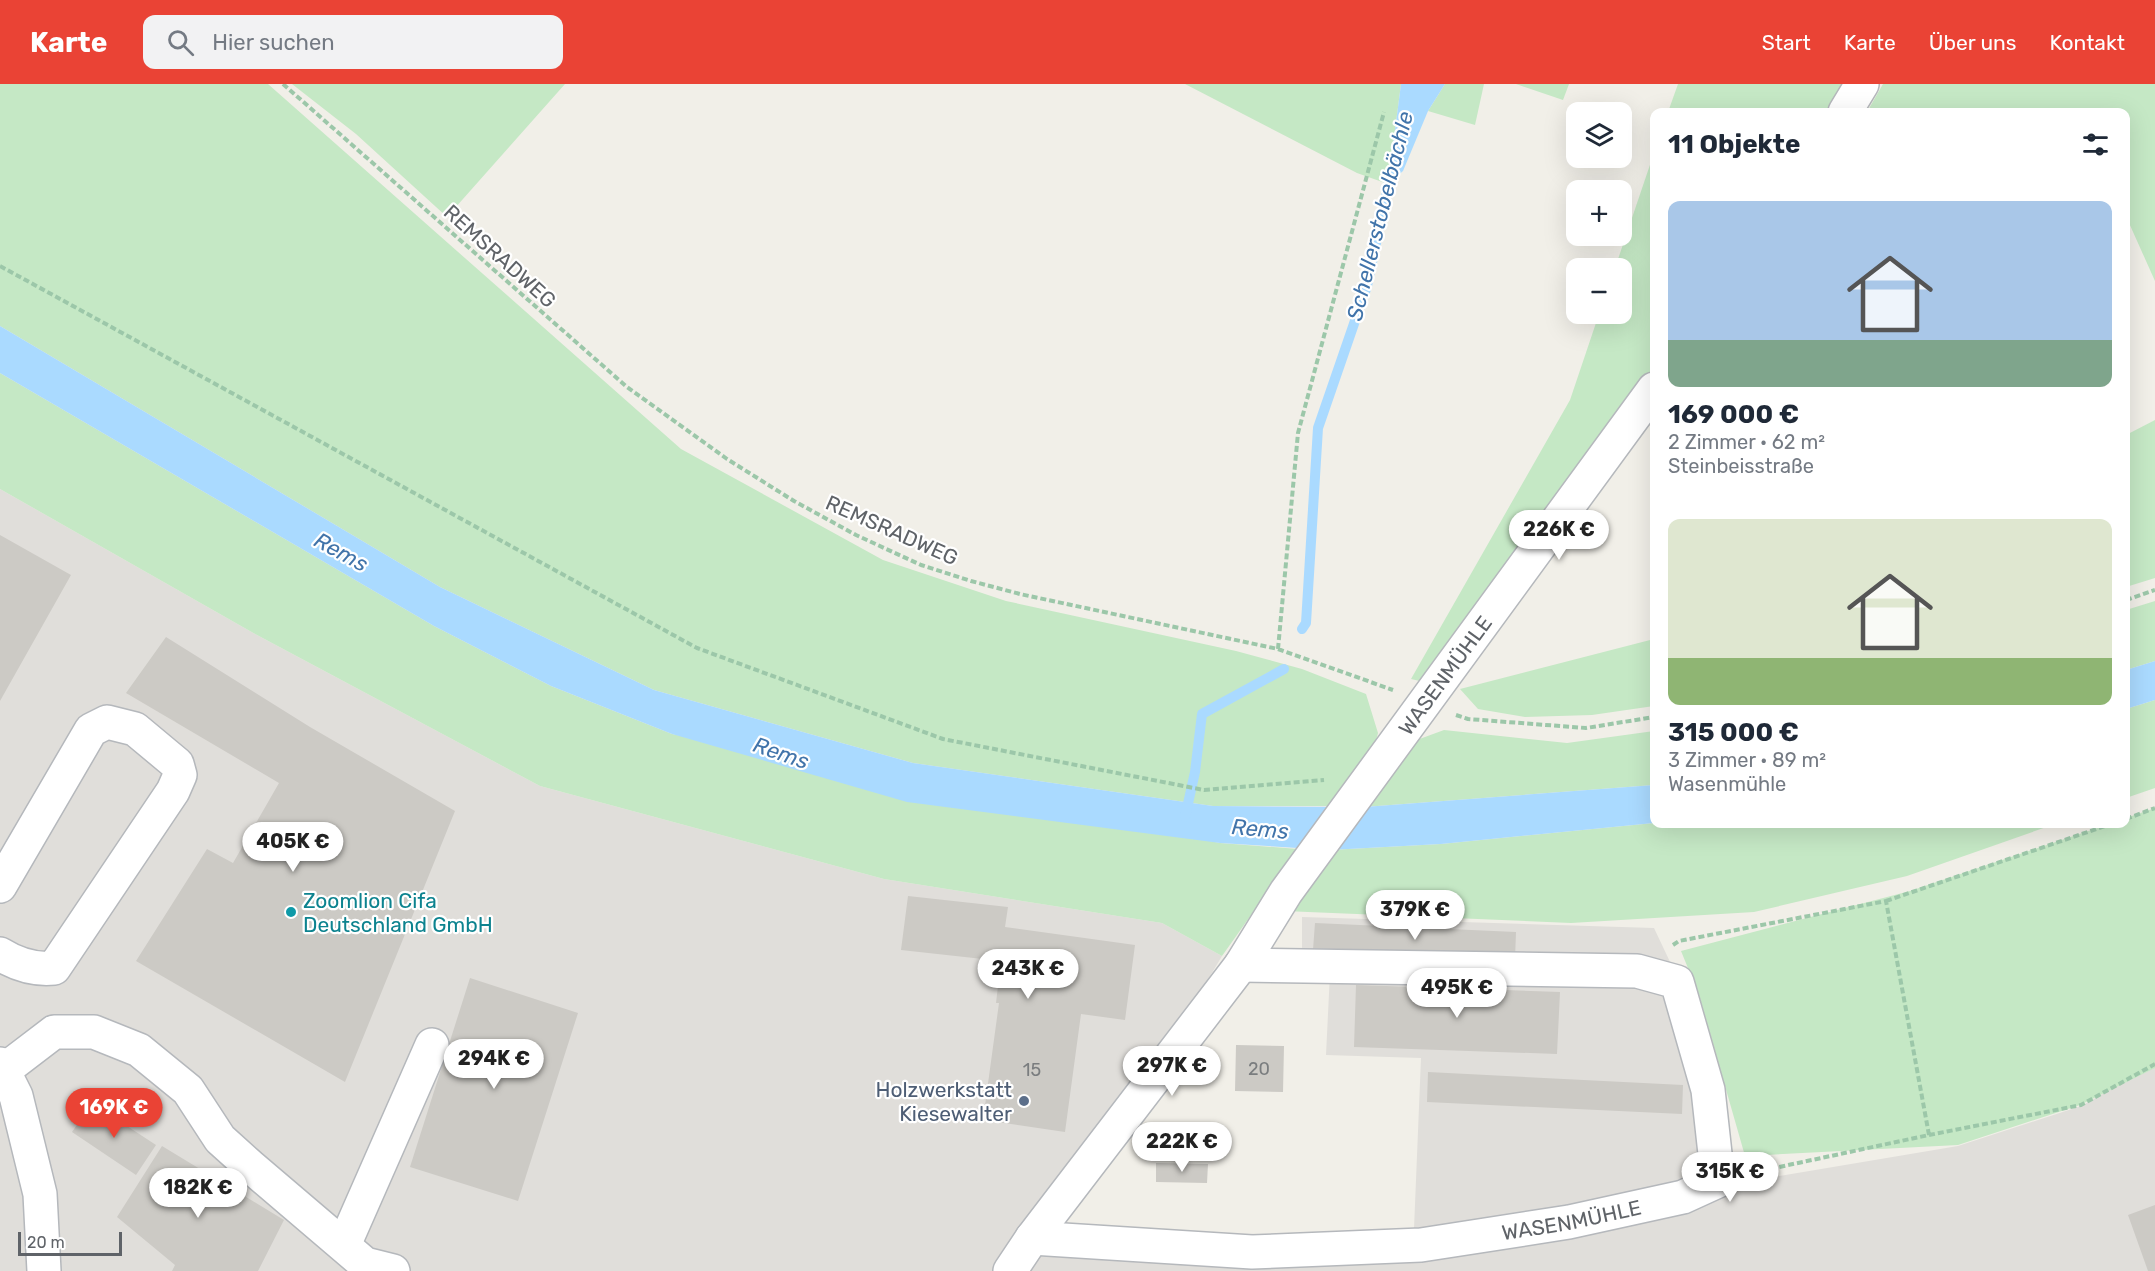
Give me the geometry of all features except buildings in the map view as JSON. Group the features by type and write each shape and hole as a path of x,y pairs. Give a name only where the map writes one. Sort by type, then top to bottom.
{"street":[{"path":"1847,108 1862,84"},
{"name":"WASENMÜHLE","path":"1010,1271 1032,1238 1240,965 1286,892 1386,755 1404,698 1650,394"},
{"path":"0,886 91,730 107,722 135,729 177,764 180,775 173,791 54,968 42,969 13,962 0,954"},
{"path":"1240,965 1636,971 1677,982 1708,1090 1718,1180"},
{"path":"44,1271 40,1194 16,1096 2,1068 54,1032 94,1032 139,1050 188,1090 220,1139 365,1264 393,1271"},
{"path":"344,1245 432,1045"},
{"name":"WASENMÜHLE","path":"1032,1238 1252,1252 1421,1245 1569,1222 1683,1197 1718,1180"}],"path":[{"name":"REMSRADWEG","path":"283,84 627,387 727,459 794,501 856,535 921,565 971,581 1020,594 1278,649 1404,698 1468,719 1586,728 1650,718"},
{"path":"1278,649 1298,434 1384,112"},
{"path":"0,267 697,648 944,739 1168,785 1204,790 1331,780"},
{"path":"2130,599 2155,590"},
{"path":"2130,817 2155,808"},
{"path":"1636,971 1679,941 1886,901 2099,828"},
{"path":"1886,901 1929,1135"},
{"path":"1718,1180 2081,1105 2155,1064"}],"shaded area":[{"path":"0,489 257,635 540,786 884,879 1162,923 1222,956 1044,1254 1413,1253 1421,1058 1326,1055 1330,973 1302,957 1302,917 1654,928 1688,1000 1708,1188 1958,1146 2081,1106 2155,1065 2155,1271 0,1271"}],"green space":[{"path":"0,84 268,84 681,449 883,560 1006,601 1236,651 1302,669 1366,694 1378,733 1374,748 1335,806 1213,806 913,763 654,690 440,587 0,326"},
{"path":"292,84 565,84 447,217 356,134"},
{"path":"1185,84 1401,84 1388,184 1357,173"},
{"path":"1445,84 1484,84 1475,125 1428,111"},
{"path":"1516,84 1569,84 1563,100"},
{"path":"1678,84 1849,84 1835,108 1669,108"},
{"path":"1883,84 2155,84 2155,281 2130,225 2130,108 1869,108"},
{"path":"1650,165 1650,376 1424,682 1411,679 1570,400 1596,324 1632,324 1632,258 1618,258 1622,246 1632,246 1632,218"},
{"path":"0,373 434,626 551,686 672,734 1220,843 1298,849 1222,956 1162,923 884,879 540,786 257,635 0,489"},
{"path":"2155,420 2155,578 2130,586 2130,433"},
{"path":"2155,601 2155,661 2130,669 2130,609"},
{"path":"1650,640 1650,707 1592,715 1525,717 1478,709 1460,689"},
{"path":"2155,700 2155,788 2130,797 2130,708"},
{"path":"1444,730 1567,743 1650,732 1650,785 1364,807 1406,744"},
{"path":"2155,808 2155,1068 2080,1105 1958,1145 1745,1156 1699,995 1681,951 1910,891 2097,828 2130,828 2130,817"},
{"path":"1650,823 1650,828 2044,828 1907,876 1754,912 1571,923 1284,911 1330,850 1441,844"}],"water":[{"path":"1401,84 1445,84 1428,111 1403,171 1388,184"},
{"name":"Rems","path":"0,326 440,587 654,690 913,763 1213,806 1364,807 1650,785 1650,823 1441,844 1330,850 1220,843 907,802 672,734 551,686 434,626 0,373"},
{"path":"2155,661 2155,700 2130,708 2130,669"}],"waterway":[{"name":"Schellerstobelbächle","path":"1302,629 1306,623 1318,428 1367,286 1391,172"},
{"name":"Schellerstobelbächle","path":"1185,817 1195,772 1202,714 1284,669"}],"place":[{"name":"Zoomlion Cifa Deutschland GmbH","path":"291,912"},
{"name":"Holzwerkstatt Kiesewalter","path":"1024,1101"}]}
